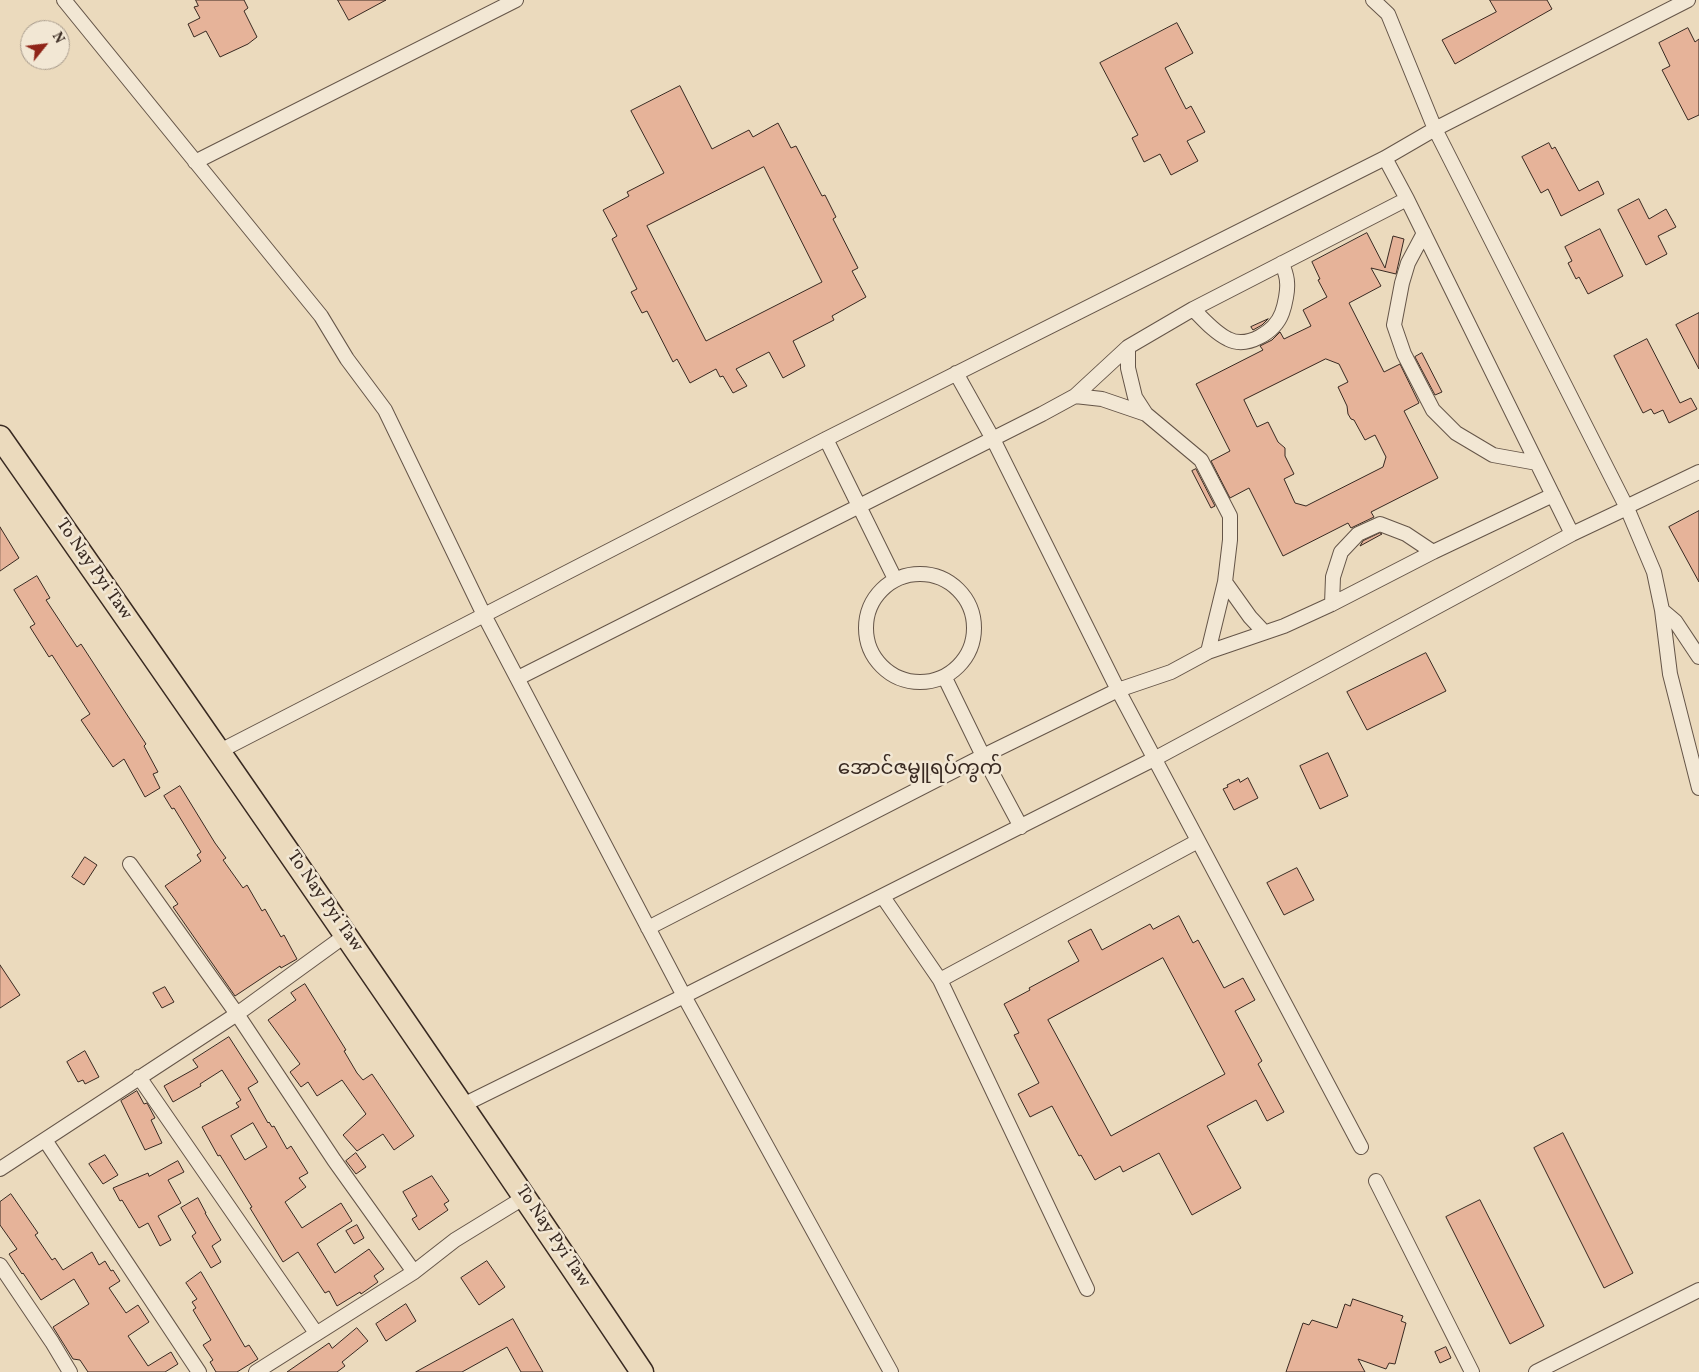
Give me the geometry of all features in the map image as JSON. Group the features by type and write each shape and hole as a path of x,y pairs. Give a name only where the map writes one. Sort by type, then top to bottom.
{"main road":[{"name":"To Nay Pyi Taw","path":"0,437 220,751 463,1105 642,1372"}],"street":[{"path":"64,0 321,316 348,359 385,410 484,615 648,928 891,1372"},
{"path":"195,162 516,0"},
{"path":"1373,0 1388,14 1435,129 1627,507 1654,572 1662,610 1670,674 1699,788"},
{"path":"220,751 826,439 1385,158 1435,129 1688,0"},
{"path":"1385,158 1424,233 1572,534"},
{"path":"518,678 1075,396 1128,347 1193,309 1407,199"},
{"path":"1424,233 1408,263 1394,325 1404,354 1434,410 1456,433 1492,455 1537,463"},
{"path":"1193,309 1229,340 1243,343 1260,337 1274,324 1282,313 1288,283 1282,263"},
{"path":"1128,347 1128,368 1135,397 1146,414 1201,460 1230,516 1230,540 1225,582 1208,652"},
{"path":"956,373 993,439 1118,690 1156,758 1198,841 1361,1147"},
{"path":"1075,396 1102,399 1146,414"},
{"path":"826,439 895,579"},
{"path":"463,1105 883,897 1156,758 1572,534 1699,472"},
{"path":"648,928 983,756 1118,690 1170,672 1208,652 1284,626 1553,494"},
{"path":"1332,604 1333,577 1341,552 1358,534 1380,524 1406,534 1433,552"},
{"path":"912,574 931,575 949,582 963,594 973,613 975,632 971,651 960,667 945,678 924,684 904,681 888,672 874,658 866,633 870,607 880,591 895,579 912,574"},
{"path":"1225,582 1250,617 1264,632"},
{"path":"1662,610 1675,621 1699,657"},
{"path":"945,678 983,756 1021,827"},
{"path":"940,980 1198,841"},
{"path":"130,864 237,1014 334,1160 414,1272"},
{"path":"883,897 940,980 1087,1288"},
{"path":"0,1169 237,1014 346,935"},
{"path":"139,1078 316,1333"},
{"path":"45,1140 199,1372"},
{"path":"1376,1180 1472,1372"},
{"path":"256,1372 414,1272 456,1240 525,1197"},
{"path":"0,1265 70,1372"},
{"path":"1536,1372 1699,1290"}],"building":[{"path":"196,0 244,0 248,8 244,11 257,37 248,44 220,57 206,31 194,37 188,24 200,18 194,7 198,6"},
{"path":"338,0 386,0 349,20"},
{"path":"1490,0 1547,0 1552,9 1455,64 1442,40 1496,12"},
{"path":"1177,23 1193,53 1165,68 1186,109 1191,106 1205,132 1187,141 1198,161 1171,175 1160,154 1144,162 1132,138 1138,135 1100,63"},
{"path":"1688,28 1695,42 1699,39 1699,115 1688,120 1662,70 1670,66 1659,43"},
{"path":"680,86 712,149 749,130 753,137 778,123 791,148 796,146 822,196 825,195 836,217 833,219 858,268 852,271 866,297 832,316 834,320 793,341 805,366 783,378 769,352 736,369 747,386 733,393 723,376 720,377 716,369 690,383 677,359 673,362 647,311 642,313 631,292 637,289 612,239 617,236 603,210 629,196 627,192 664,173 631,111","holes":["764,167 822,282 706,341 647,226"]},
{"path":"1549,143 1552,149 1555,147 1579,191 1598,181 1604,194 1561,216 1548,189 1541,193 1522,157"},
{"path":"1639,199 1649,219 1666,209 1676,227 1658,236 1667,254 1646,265 1618,210"},
{"path":"1600,229 1623,276 1588,294 1579,277 1576,279 1568,263 1572,261 1565,247"},
{"path":"1367,233 1385,268 1393,236 1404,239 1396,274 1371,268 1381,286 1349,303 1384,372 1400,364 1419,403 1404,411 1438,478 1371,512 1374,517 1351,528 1348,523 1283,556 1249,488 1230,498 1211,461 1230,451 1196,384 1263,350 1260,346 1272,340 1280,332 1284,339 1311,326 1303,310 1327,297 1318,280 1320,279 1312,262","holes":["1326,359 1339,364 1348,382 1338,387 1347,406 1348,414 1354,420 1365,440 1375,435 1386,457 1383,467 1306,506 1295,503 1284,479 1294,474 1285,456 1285,448 1278,442 1268,422 1257,427 1244,400"]},
{"path":"1699,313 1699,369 1676,325"},
{"path":"1268,319 1253,330 1251,327"},
{"path":"1647,339 1680,403 1691,398 1697,409 1669,423 1663,410 1654,414 1651,409 1643,413 1614,356"},
{"path":"1422,353 1442,392 1435,395 1415,357"},
{"path":"1196,469 1215,506 1211,508 1192,471"},
{"path":"1699,511 1699,582 1669,527"},
{"path":"0,527 19,558 0,571"},
{"path":"1380,533 1382,534 1360,546 1363,541"},
{"path":"37,576 50,598 46,600 77,647 81,644 146,744 144,746 158,772 153,774 160,788 145,797 124,759 113,767 81,720 90,714 52,655 49,657 30,627 35,624 14,590"},
{"path":"1426,653 1446,691 1367,730 1347,692"},
{"path":"1328,753 1348,796 1320,809 1300,766"},
{"path":"1248,778 1258,798 1234,810 1223,789 1239,779 1240,782"},
{"path":"180,786 226,858 223,860 243,888 247,885 262,911 265,909 281,937 284,935 297,959 281,968 280,966 235,996 173,907 178,904 165,886 201,861 197,855 201,852 174,808 172,809 164,796"},
{"path":"85,857 97,865 84,885 72,877"},
{"path":"1297,868 1314,900 1284,915 1267,883"},
{"path":"1179,916 1193,943 1198,940 1224,988 1243,978 1255,1000 1235,1011 1262,1061 1258,1064 1284,1112 1267,1121 1256,1100 1207,1126 1241,1188 1192,1215 1159,1153 1123,1172 1120,1166 1095,1180 1081,1155 1079,1156 1052,1106 1030,1117 1018,1094 1039,1083 1014,1035 1019,1033 1004,1004 1079,961 1068,941 1091,929 1102,950 1150,924 1153,929","holes":["1163,958 1225,1074 1111,1136 1048,1020"]},
{"path":"0,965 20,995 0,1008"},
{"path":"305,984 346,1050 344,1051 357,1073 363,1080 372,1074 414,1136 394,1150 383,1134 357,1151 343,1135 366,1114 342,1080 317,1096 308,1082 301,1087 290,1072 300,1064 268,1020 296,1000 291,993"},
{"path":"165,987 174,1002 162,1008 153,993"},
{"path":"229,1037 258,1082 248,1088 268,1123 272,1127 274,1126 287,1149 291,1146 308,1173 299,1178 306,1187 285,1202 302,1228 341,1203 352,1221 317,1244 335,1273 369,1249 384,1269 374,1276 378,1282 361,1294 360,1292 337,1306 329,1291 325,1293 298,1252 283,1262 250,1208 252,1207 220,1155 218,1156 202,1127 239,1107 236,1103 241,1100 222,1070 200,1084 201,1086 173,1102 164,1086 198,1067 193,1060","holes":["253,1123 267,1147 245,1160 231,1136"]},
{"path":"85,1051 99,1077 85,1084 83,1080 78,1082 67,1062"},
{"path":"137,1091 144,1104 147,1103 155,1118 151,1120 162,1143 145,1150 121,1101"},
{"path":"1563,1133 1633,1273 1604,1288 1534,1148"},
{"path":"356,1153 366,1167 356,1174 346,1161"},
{"path":"105,1155 118,1175 103,1184 89,1164"},
{"path":"178,1161 184,1172 168,1180 181,1203 158,1216 171,1240 160,1246 148,1223 139,1228 113,1188 148,1173 149,1176"},
{"path":"432,1176 449,1201 444,1204 448,1210 419,1230 412,1219 417,1216 403,1192"},
{"path":"11,1194 38,1233 35,1235 52,1260 55,1258 63,1270 92,1252 99,1265 105,1261 111,1271 113,1270 120,1281 109,1288 126,1313 138,1305 149,1322 128,1336 148,1366 171,1352 178,1364 165,1372 88,1372 80,1360 73,1359 53,1327 89,1304 74,1279 41,1300 22,1274 9,1254 17,1249 0,1225 0,1202"},
{"path":"198,1198 221,1240 212,1246 221,1262 211,1268 192,1236 196,1233 181,1208"},
{"path":"1480,1200 1544,1326 1510,1344 1446,1217"},
{"path":"357,1225 364,1238 354,1244 346,1231"},
{"path":"487,1261 505,1287 479,1305 461,1278"},
{"path":"201,1272 245,1347 249,1345 258,1359 237,1372 216,1372 210,1362 213,1360 203,1345 211,1340 193,1310 196,1308 192,1302 197,1299 186,1283"},
{"path":"1353,1299 1403,1316 1401,1321 1406,1323 1395,1364 1389,1363 1386,1369 1358,1359 1365,1372 1286,1372 1303,1323 1309,1325 1312,1320 1337,1328 1345,1304 1350,1306"},
{"path":"406,1304 416,1321 386,1341 376,1324"},
{"path":"513,1319 543,1372 521,1372 507,1347 462,1372 416,1372"},
{"path":"357,1328 368,1341 342,1362 345,1366 337,1372 287,1372 329,1343 332,1348"},
{"path":"1446,1347 1451,1358 1440,1363 1435,1352"}],"district":[{"name":"အောင်ဇမ္ဗူရပ်ကွက်","path":"920,770"}]}
